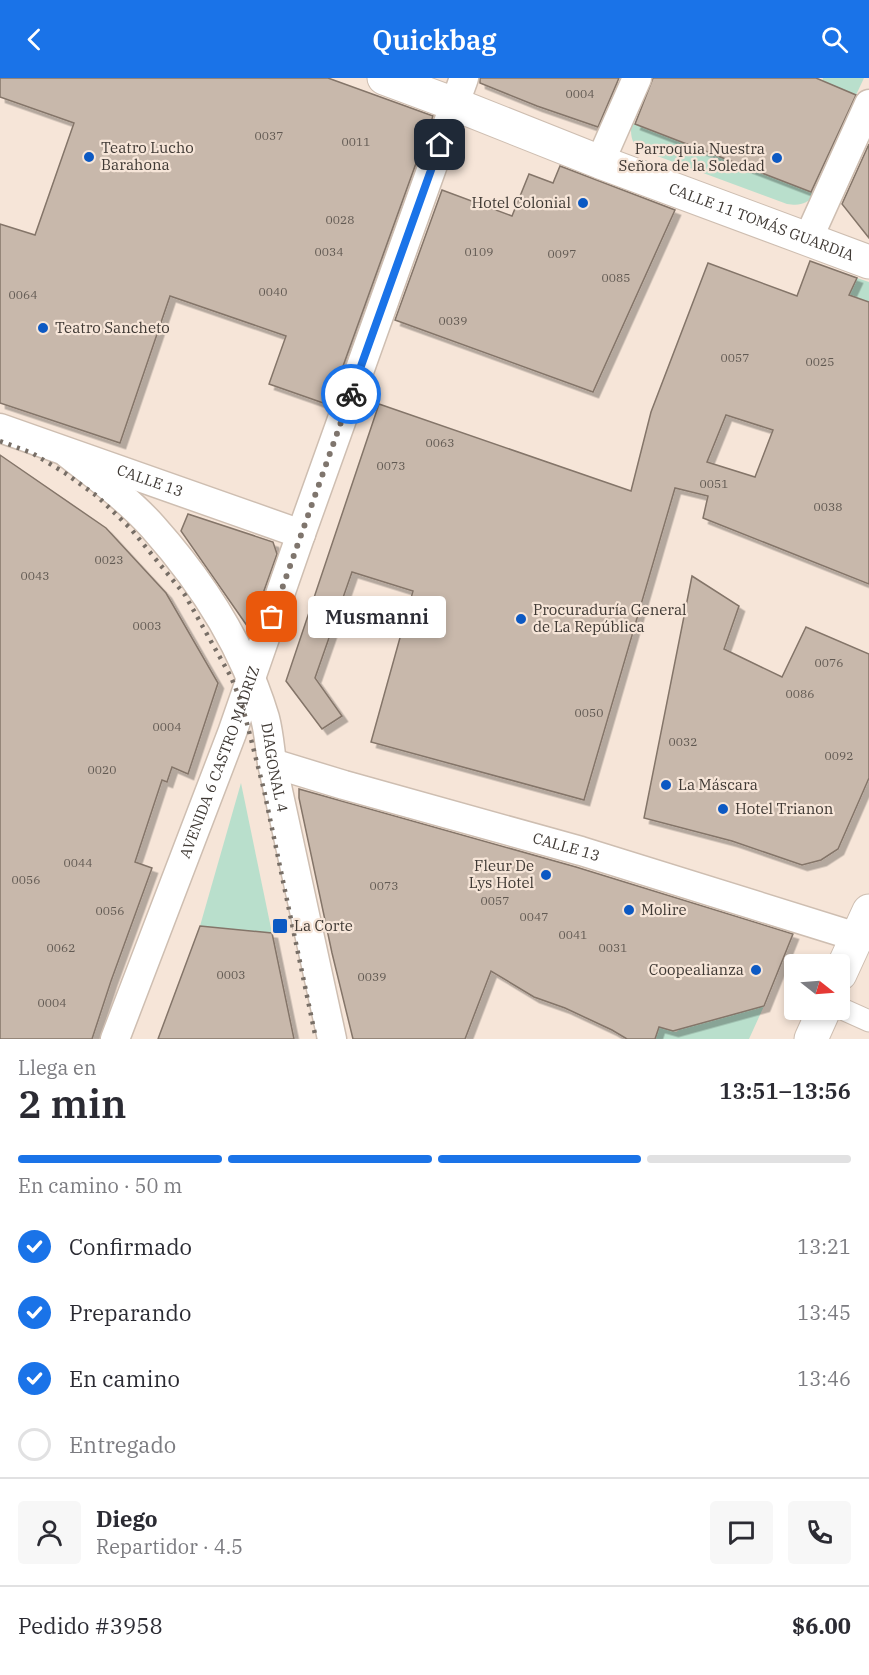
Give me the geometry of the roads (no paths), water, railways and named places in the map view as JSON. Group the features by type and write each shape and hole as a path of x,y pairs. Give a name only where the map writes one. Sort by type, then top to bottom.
{"main road":[{"name":"CALLE 11 TOMÁS GUARDIA","path":"384,78 459,91 600,162 869,262"},
{"path":"849,954 863,924"},
{"path":"811,1039 820,1020"}],"street":[{"path":"600,162 637,78"},
{"name":"AVENIDA 6 CASTRO MADRIZ","path":"115,1039 251,679 459,91"},
{"path":"808,239 869,104"},
{"name":"CALLE 13","path":"0,428 301,534"},
{"name":"DIAGONAL 4","path":"67,453 110,486 152,526 200,587 233,640 251,679 265,720 332,1039"},
{"name":"CALLE 13","path":"273,763 344,785 581,850 863,924"},
{"path":"850,1012 869,1021"}],"railway":[{"path":"0,441 32,453 65,473 97,496 131,529 185,595 231,677 242,704 264,790 316,1039"}],"place":[{"name":"Teatro Lucho Barahona","path":"89,157"},
{"name":"Parroquia Nuestra Señora de la Soledad","path":"777,158"},
{"name":"Hotel Colonial","path":"583,203"},
{"name":"Teatro Sancheto","path":"43,328"},
{"name":"Musmanni","path":"272,617"},
{"name":"Procuraduría General de La República","path":"521,619"},
{"name":"La Máscara","path":"666,785"},
{"name":"Hotel Trianon","path":"723,809"},
{"name":"Fleur De Lys Hotel","path":"546,875"},
{"name":"Molire","path":"629,910"},
{"name":"La Corte","path":"280,926"},
{"name":"Coopealianza","path":"756,970"}]}
